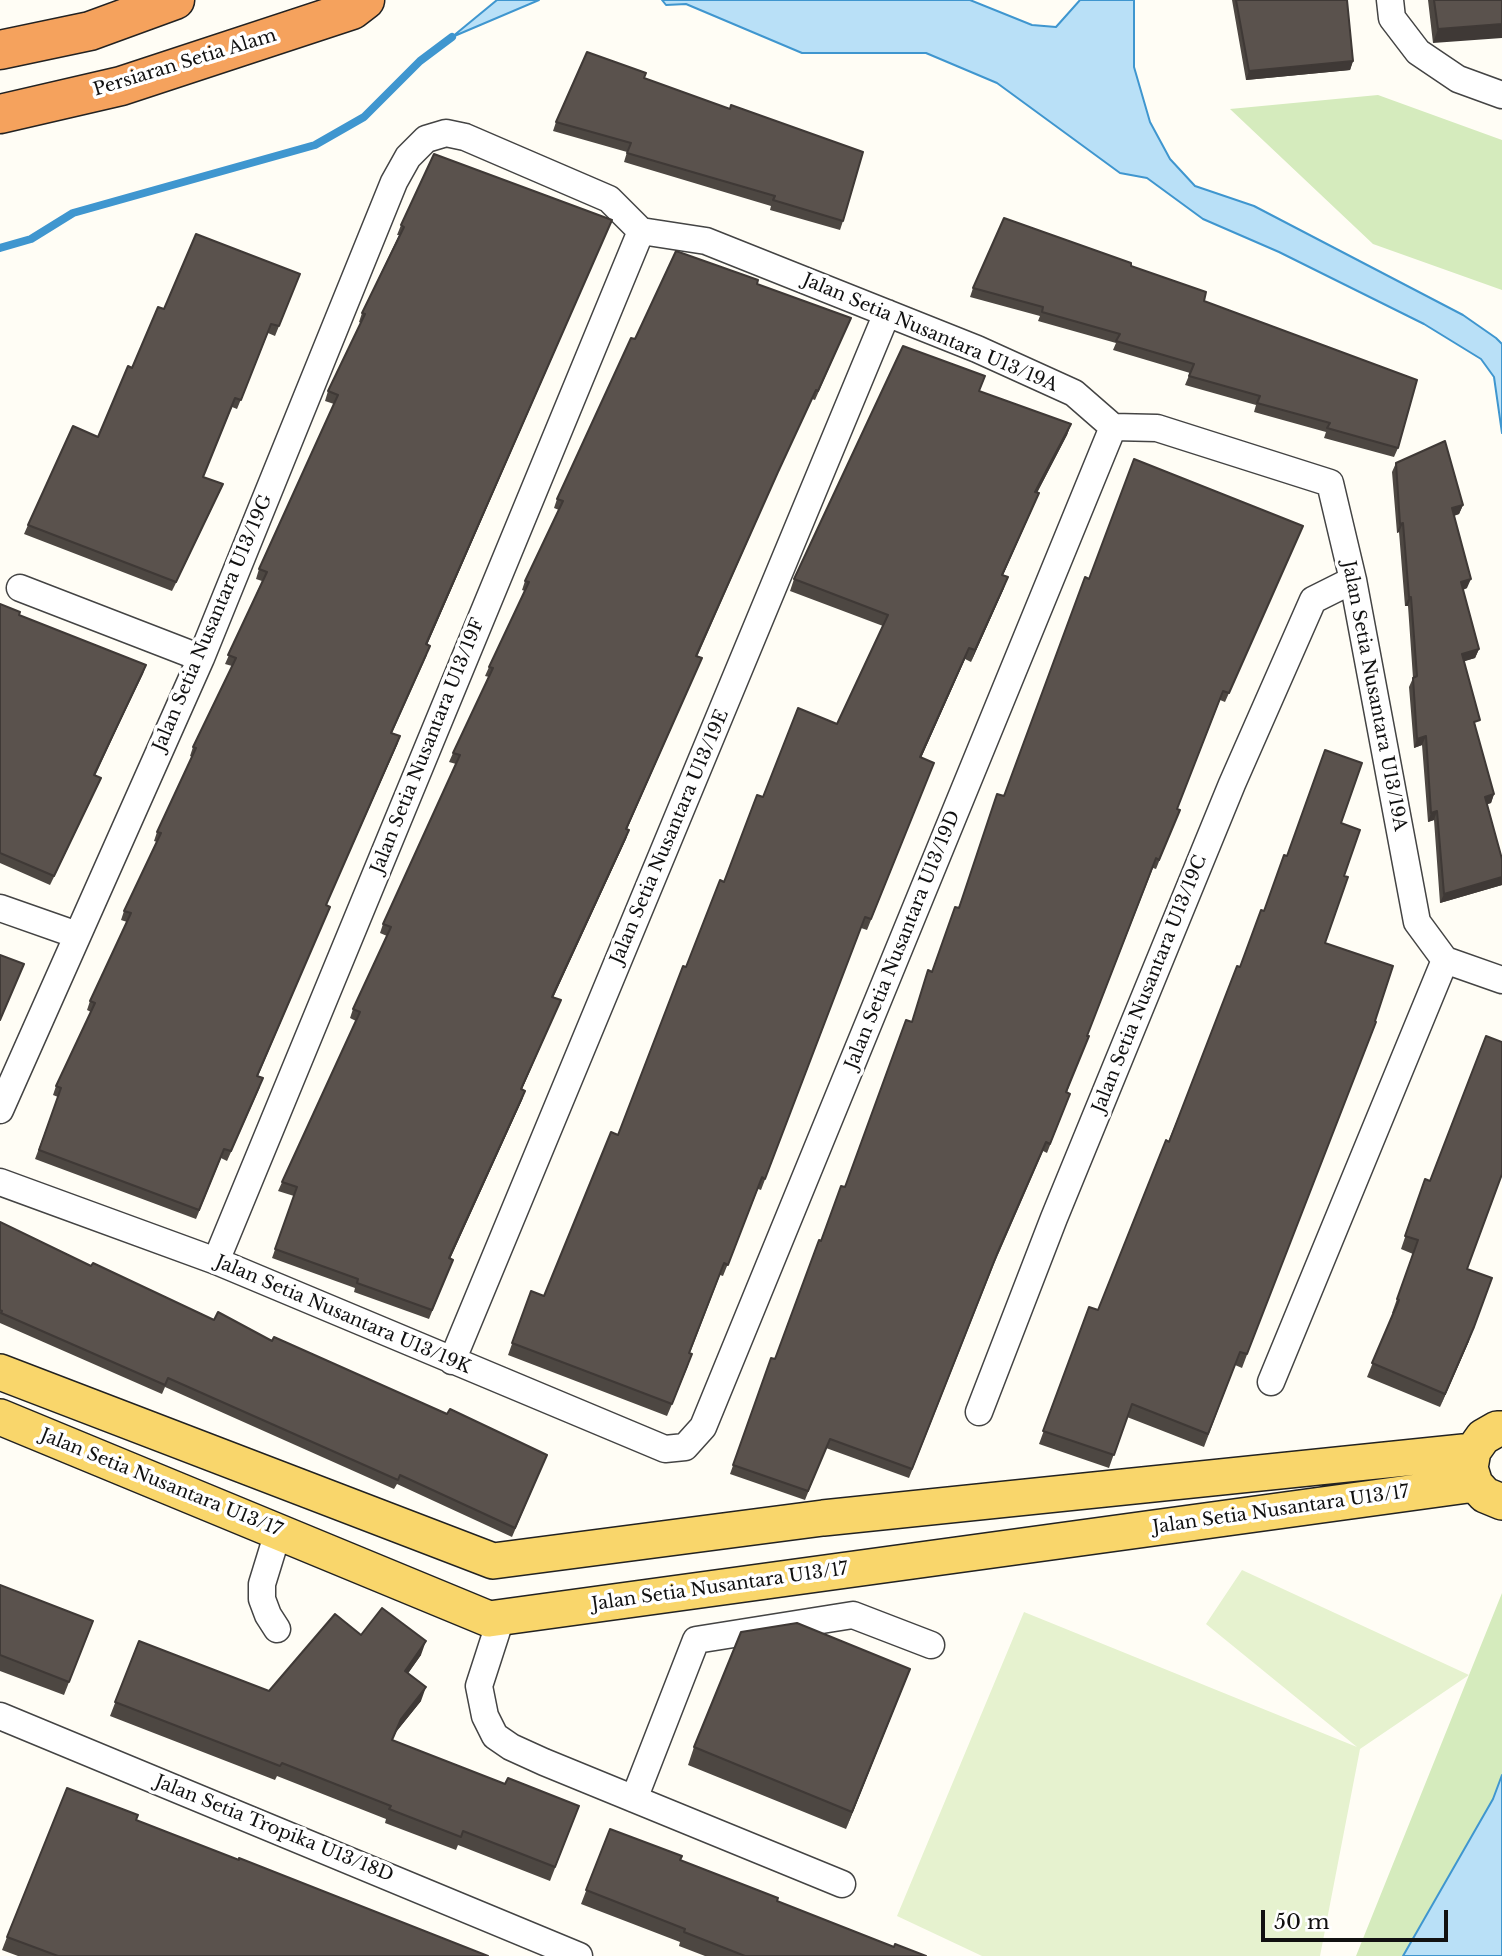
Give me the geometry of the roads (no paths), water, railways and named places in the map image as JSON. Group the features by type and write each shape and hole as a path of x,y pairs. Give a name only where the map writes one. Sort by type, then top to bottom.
{"highway":[{"path":"0,50 90,31 175,0"},
{"name":"Persiaran Setia Alam","path":"0,114 121,86 352,10 365,0"}],"main road":[{"name":"Jalan Setia Nusantara U13/17","path":"0,1372 493,1561 836,1517 1492,1452"},
{"name":"Jalan Setia Nusantara U13/17","path":"0,1417 489,1619 1492,1452"}],"street":[{"path":"1390,0 1392,18 1419,52 1458,79 1502,95"},
{"name":"Jalan Setia Nusantara U13/19G","path":"0,1110 201,658 394,181 408,157 426,139 446,133 465,137 609,199 641,231"},
{"name":"Jalan Setia Nusantara U13/19A","path":"641,231 706,241 976,349 1074,393 1113,427 1157,428 1330,483 1353,580 1418,922 1446,960"},
{"name":"Jalan Setia Nusantara U13/19F","path":"216,1261 641,231"},
{"name":"Jalan Setia Nusantara U13/19E","path":"452,1361 887,313"},
{"name":"Jalan Setia Nusantara U13/19D","path":"685,1447 703,1427 1113,427"},
{"name":"Jalan Setia Nusantara U13/19C","path":"979,1412 1064,1193 1232,784 1313,600 1353,580"},
{"path":"20,588 201,658"},
{"path":"0,908 77,935"},
{"path":"1271,1382 1446,960 1502,980"},
{"name":"Jalan Setia Nusantara U13/19K","path":"0,1182 216,1261 665,1449 685,1447"},
{"path":"277,1629 262,1598 262,1584 278,1532"},
{"path":"634,1798 696,1640 853,1615 931,1645"},
{"path":"501,1618 479,1686 485,1716 495,1736 511,1747 544,1762 842,1884"},
{"name":"Jalan Setia Tropika U13/18D","path":"0,1716 545,1949 579,1956"}],"water":[{"path":"497,0 539,0 452,37"},
{"path":"662,0 970,0 1032,25 1056,27 1080,0 1134,0 1134,67 1150,122 1170,159 1195,186 1254,206 1463,315 1496,338 1502,344 1502,433 1494,377 1481,359 1424,324 1279,252 1203,219 1147,178 1120,173 997,83 926,53 802,53 686,4 666,5"},
{"path":"1502,1775 1502,1956 1403,1956 1493,1799"}],"waterway":[{"path":"0,248 31,239 73,213 315,145 364,117 420,61 452,37"}]}
